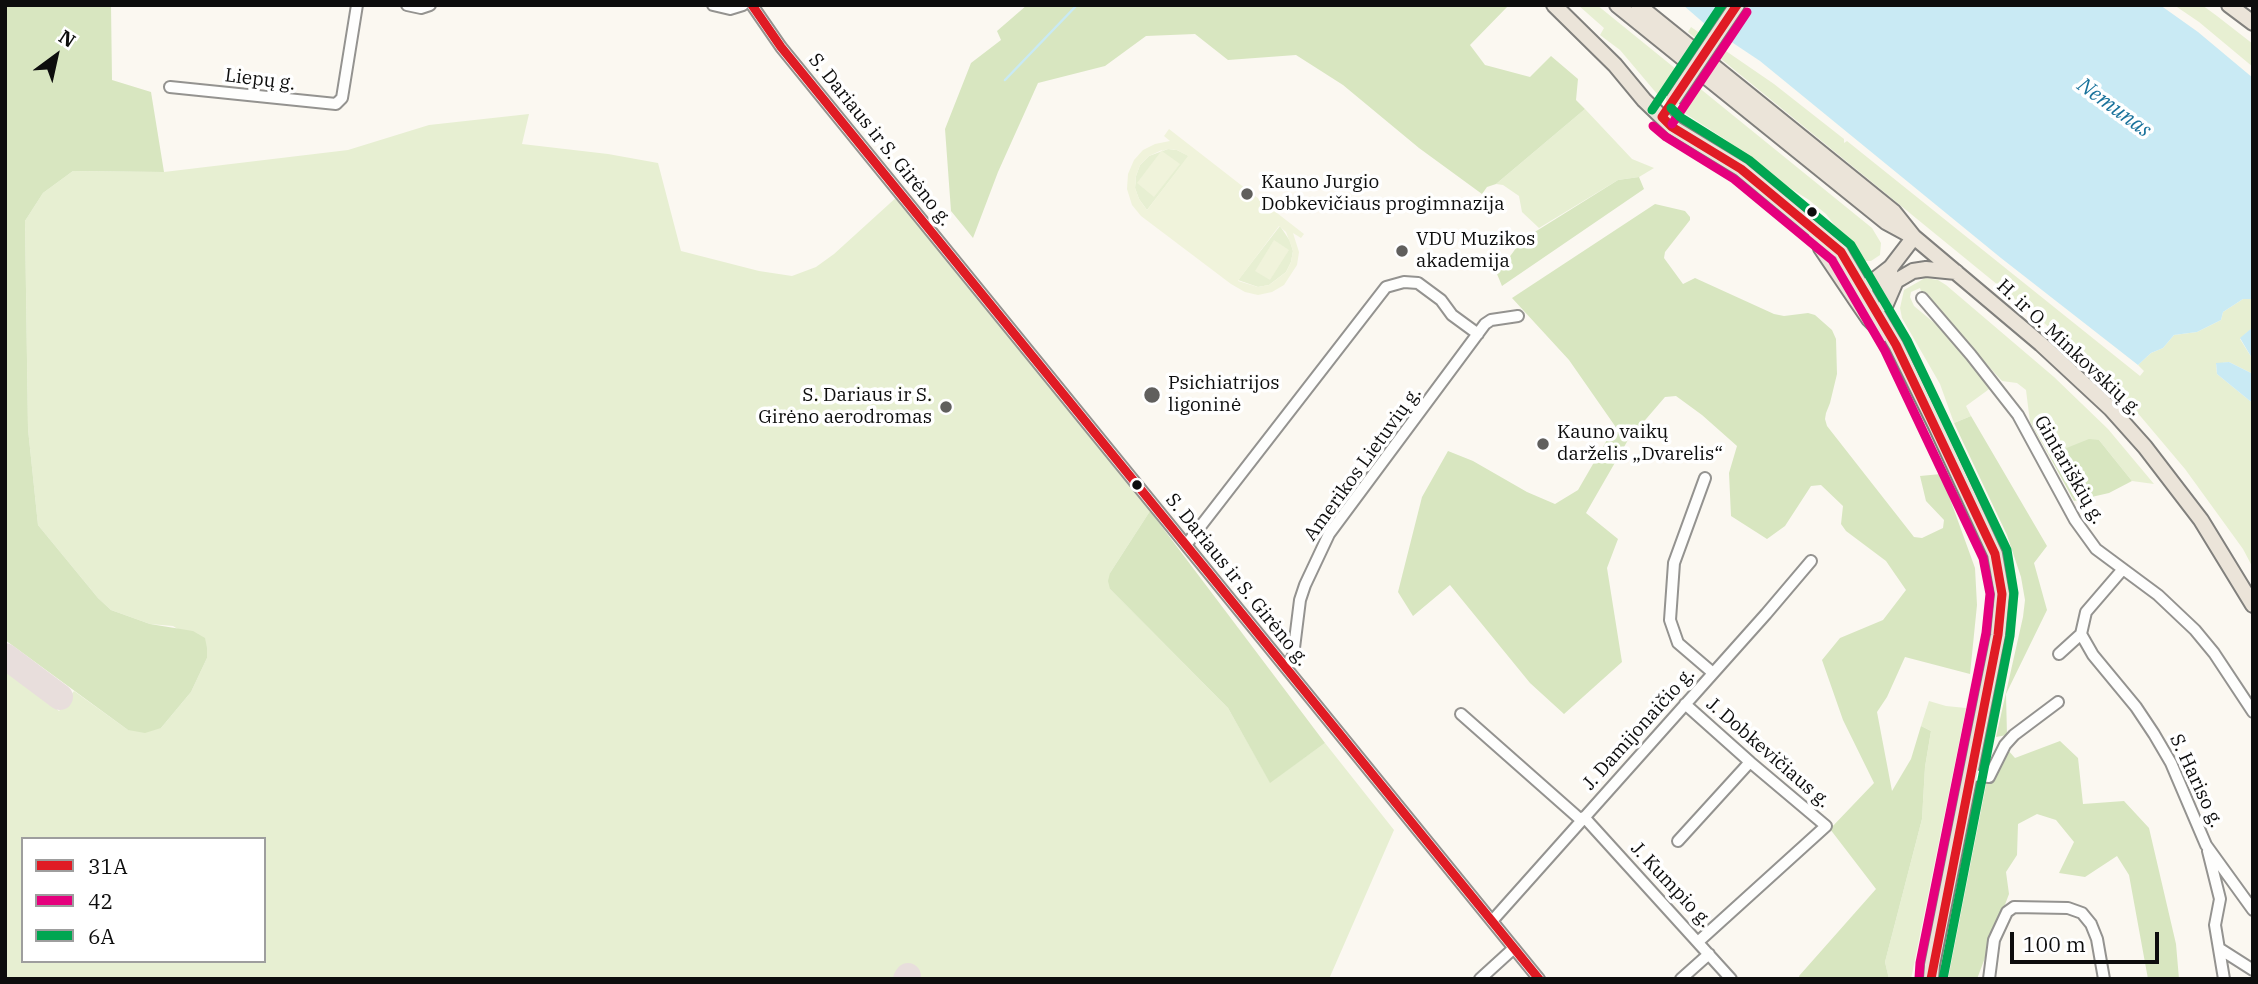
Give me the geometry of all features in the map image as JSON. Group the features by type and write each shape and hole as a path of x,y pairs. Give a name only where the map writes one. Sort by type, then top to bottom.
{"main road":[{"path":"1554,5 1615,65 1644,100 1672,127 1741,169 1841,252 1896,345 1995,554 2002,594 2000,624 1931,979"},
{"name":"H. ir O. Minkovskių g.","path":"1617,5 1886,222 1914,237 2072,371 2145,447 2201,520 2253,605"},
{"name":"H. ir O. Minkovskių g.","path":"1638,5 1895,212 1914,237"},
{"path":"1661,117 1737,5"},
{"path":"2229,5 2253,23"},
{"path":"1815,231 1824,252 1869,319 1896,345"},
{"path":"1864,288 1891,267 1914,237"},
{"path":"1891,267 1885,285 1886,303 1896,345"},
{"path":"1886,303 1896,281 1913,271 1926,269 1957,272"},
{"path":"1864,288 1869,319"}],"street":[{"name":"Liepų g.","path":"170,87 336,104 342,98 357,5"},
{"path":"407,5 421,8 430,5"},
{"path":"713,5 730,9 743,5"},
{"name":"S. Dariaus ir S. Girėno g.","path":"752,5 789,57 1539,979"},
{"path":"1186,545 1386,287 1404,282 1418,283 1441,300 1452,315 1478,334"},
{"name":"Gintariškių g.","path":"1922,298 1972,355 2018,415 2075,520 2091,543 2123,569"},
{"name":"Amerikos Lietuvių g.","path":"1286,668 1293,656 1300,600 1329,534 1478,334 1491,320 1518,316"},
{"path":"1705,478 1674,563 1670,620 1678,643 1713,673"},
{"name":"J. Damijonaičio g.","path":"1493,921 1811,561"},
{"path":"2059,654 2081,634 2086,612 2123,569 2166,602 2195,629 2253,712"},
{"name":"S. Hariso g.","path":"2081,634 2093,655 2136,707 2171,763 2206,845 2253,910"},
{"path":"1971,775 1989,777 2005,745 2058,702"},
{"name":"J. Dobkevičiaus g.","path":"1685,704 1826,826 1699,941"},
{"name":"J. Kumpio g.","path":"1461,714 1582,819 1699,941 1731,979"},
{"path":"1678,841 1750,762"},
{"path":"2206,845 2220,899 2215,925 2224,979"},
{"path":"1989,979 1994,940 2007,912 2014,907 2068,908 2082,913 2091,924 2097,939 2104,979"},
{"path":"1480,979 1514,948"},
{"path":"2220,948 2253,970"},
{"path":"1681,979 1709,954"}],"green space":[{"path":"5,5 111,5 112,80 151,92 164,172 73,171 43,193 25,221 28,429 38,525 111,610 150,624 193,631 205,638 207,658 191,692 161,728 145,733 128,730 5,640"},
{"path":"1027,5 1509,5 1470,45 1485,65 1530,77 1551,56 1578,79 1576,100 1585,109 1496,184 1487,187 1482,194 1419,148 1343,85 1296,55 1228,60 1195,34 1146,36 1105,66 1038,83 998,172 973,238 951,211 945,129 971,63 1001,40 997,31"},
{"path":"1578,5 1597,5 1872,228 1881,243 1880,255 1871,261 1859,257 1826,214 1809,200 1683,112 1685,103 1666,91 1658,95 1620,50 1600,35 1604,28"},
{"path":"2174,5 2202,5 2253,44 2253,67 2199,22"},
{"path":"1691,27 1774,84 1844,139 1844,143 1847,141 2140,376 2144,371 2138,365 2151,353 2163,348 2174,335 2197,332 2221,320 2223,312 2243,299 2253,299 2253,327 2240,339 2253,360 2253,374 2229,362 2216,364 2217,374 2253,402 2253,568 2243,549 2185,469 2120,392 2042,321 1688,32"},
{"path":"1585,109 1632,159 1654,168 1639,177 1618,180 1539,228 1522,212 1519,196 1503,185 1496,184"},
{"path":"529,114 522,144 658,163 681,251 759,271 792,276 816,267 834,254 899,195 1150,511 1110,573 1110,589 1228,708 1270,782 1325,743 1394,830 1329,979 917,979 903,968 895,979 5,979 5,670 59,711 74,691 128,730 161,728 191,692 207,658 207,648 173,626 150,624 111,610 38,525 28,429 25,221 43,193 73,171 164,172 348,150 429,125"},
{"path":"1169,129 1304,234 1301,238 1293,233 1299,252 1297,265 1284,285 1272,292 1258,295 1245,292 1141,216 1132,205 1127,189 1128,174 1134,160 1143,150 1170,141 1164,136","holes":["1168,149 1188,156 1147,210 1135,188 1136,176 1140,165 1149,156 1162,150 1137,183 1154,197 1180,164 1162,151","1279,226 1286,232 1293,251 1286,272 1269,285 1258,287 1238,281"]},
{"path":"1168,149 1189,156 1147,210 1135,188 1136,176 1140,165 1149,156"},
{"path":"1639,177 1644,189 1502,286 1497,274 1522,240 1618,180"},
{"path":"1655,204 1685,211 1690,217 1665,252 1664,258 1683,284 1695,278 1774,314 1815,315 1832,330 1836,339 1837,374 1826,413 1827,426 1914,537 1922,538 1943,528 1944,520 1926,501 1920,476 1941,474 1975,568 1977,605 1970,674 1905,657 1887,697 1877,712 1892,791 1911,759 1921,726 1931,731 1925,767 1922,819 1885,962 1889,979 1800,979 1799,976 1876,889 1830,829 1874,783 1843,720 1822,660 1840,638 1883,620 1906,590 1886,561 1846,531 1841,524 1843,506 1821,485 1811,486 1785,526 1767,539 1731,516 1729,473 1737,446 1676,396 1665,397 1628,440 1586,513 1618,539 1607,568 1622,662 1564,714 1530,683 1450,585 1413,616 1398,592 1422,497 1448,451 1473,461 1527,492 1555,504 1578,490 1615,426 1569,360 1512,298"},
{"path":"1280,226 1293,251 1286,272 1269,285 1258,287 1238,280"},
{"path":"1274,240 1289,250 1270,280 1255,271"},
{"path":"1925,278 1938,280 1946,285 2054,377 2108,429 2154,484 2132,481 2099,440 2064,449 2051,459 2030,422 2026,390 2017,383 2002,381 1922,294 1920,288 1911,292 1914,306 1944,331 1992,387 1966,406 1971,416 1954,423 1940,384 1902,318 1900,308 1904,290"},
{"path":"1971,416 2047,546 2034,563 2047,610 2006,694 2007,735 1996,737 2025,600 2021,577 2007,535 1954,423"},
{"path":"2089,439 2099,440 2132,481 2109,493 2074,501 2051,459 2064,449"},
{"path":"1150,511 1325,743 1270,783 1228,708 1110,589 1110,573"},
{"path":"1929,701 1966,708 1911,979 1889,979 1885,962 1922,819 1925,767 1931,731 1921,726"},
{"path":"2060,741 2078,758 2083,804 2124,801 2149,828 2176,944 2179,979 2148,979 2129,875 2117,856 2085,877 2059,873 2074,842 2056,820 2037,814 2018,824 2017,855 2006,872 2009,894 1977,979 1948,979 1987,780 2007,749 2015,758"}],"water":[{"name":"Nemunas","path":"1683,5 2160,5 2198,32 2253,78 2253,299 2243,299 2223,312 2221,320 2197,332 2174,335 2163,348 2151,353 2138,365 2001,258 1760,61 1706,25"},
{"path":"2253,327 2253,360 2240,338"},
{"path":"2229,362 2253,374 2253,402 2217,374 2216,363"}],"pier":[{"path":"1724,5 1751,5 1726,42 1708,30"}],"waterway":[{"path":"1005,80 1077,5"}],"taxiway":[{"path":"5,656 60,697"}],"transit line":[{"name":"31A","path":"752,5 781,47 1539,979"},
{"name":"6A","path":"1652,110 1722,5"},
{"name":"31A","path":"1662,117 1737,5"},
{"name":"42","path":"1672,124 1747,12"},
{"name":"6A","path":"1671,108 1680,117 1749,160 1851,245 1907,340 2007,550 2014,593 2010,636 1943,979"},
{"name":"31A","path":"1662,117 1672,127 1741,169 1841,252 1896,345 1995,554 2002,594 1998,635 1931,979"},
{"name":"42","path":"1653,126 1734,179 1832,260 1885,351 1983,558 1990,594 1986,633 1919,978"}],"place":[{"name":"Kauno Jurgio Dobkevičiaus progimnazija","path":"1247,194"},
{"name":"VDU Muzikos akademija","path":"1402,251"},
{"name":"Psichiatrijos ligoninė","path":"1152,395"},
{"name":"S. Dariaus ir S. Girėno aerodromas","path":"946,407"},
{"name":"Kauno vaikų darželis „Dvarelis“","path":"1543,444"}]}
